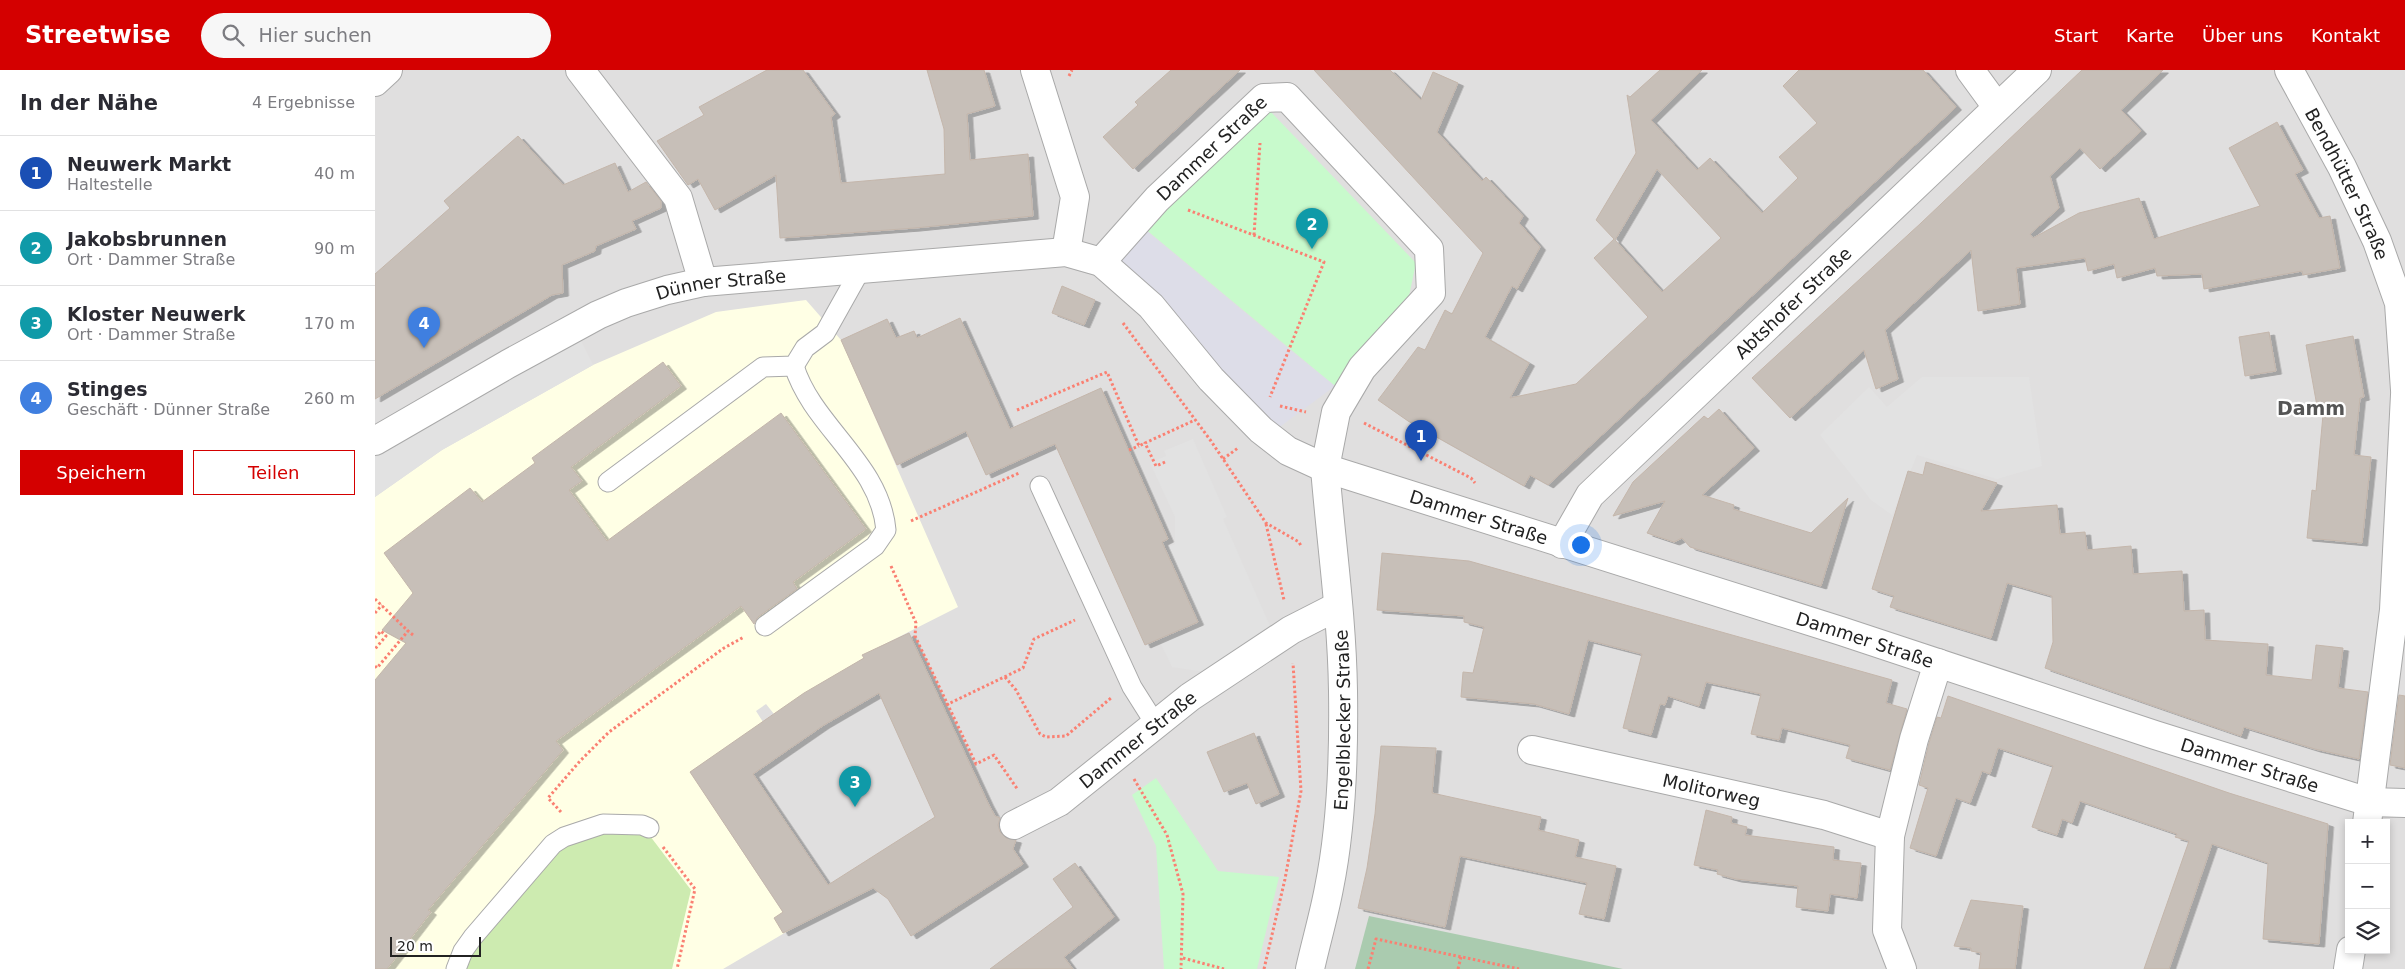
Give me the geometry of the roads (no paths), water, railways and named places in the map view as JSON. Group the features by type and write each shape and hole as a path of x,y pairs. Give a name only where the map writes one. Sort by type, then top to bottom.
{"street":[{"path":"375,82 388,70"},
{"path":"581,70 678,198 703,282"},
{"path":"1035,70 1075,197 1066,252"},
{"path":"1970,70 1997,107"},
{"name":"Abtshofer Straße","path":"1563,544 1590,495 2037,70"},
{"name":"Bendhütter Straße","path":"2289,70 2342,167 2377,241 2399,303 2405,390"},
{"name":"Dammer Straße","path":"1325,468 1336,412 1362,368 1431,293 1429,249 1287,97 1264,98 1157,199 1101,262 1151,306 1211,379 1261,430 1288,451 1325,468 1938,663 2368,813 2405,803"},
{"name":"Dünner Straße","path":"375,441 508,364 598,315 626,303 703,282 862,267 1066,252 1101,262"},
{"path":"2368,813 2394,610 2405,396"},
{"name":"Engelblecker Straße","path":"1310,969 1330,886 1339,810 1343,690 1338,606 1325,468"},
{"name":"Dammer Straße","path":"1024,820 1059,802 1190,697 1291,630 1338,606"},
{"path":"1902,969 1887,930 1889,836 1914,739 1938,663"},
{"name":"Molitorweg","path":"1532,750 1824,815 1889,836"},
{"path":"2348,969 2350,954"}],"lane":[{"path":"765,626 875,546 887,530 882,504 869,478 800,386 794,366 805,348 825,333 862,267"},
{"path":"608,482 763,367 794,366"},
{"path":"1040,486 1132,687 1156,725"},
{"path":"456,969 463,951 473,937 553,844 578,831 603,824 641,825 649,828"}],"place":[{"name":"Jakobsbrunnen","path":"1312,249"},
{"name":"Stinges","path":"424,348"},
{"name":"Neuwerk Markt","path":"1421,461"},
{"name":"Kloster Neuwerk","path":"855,807"}],"district":[{"name":"Damm","path":"2311,408"}]}
